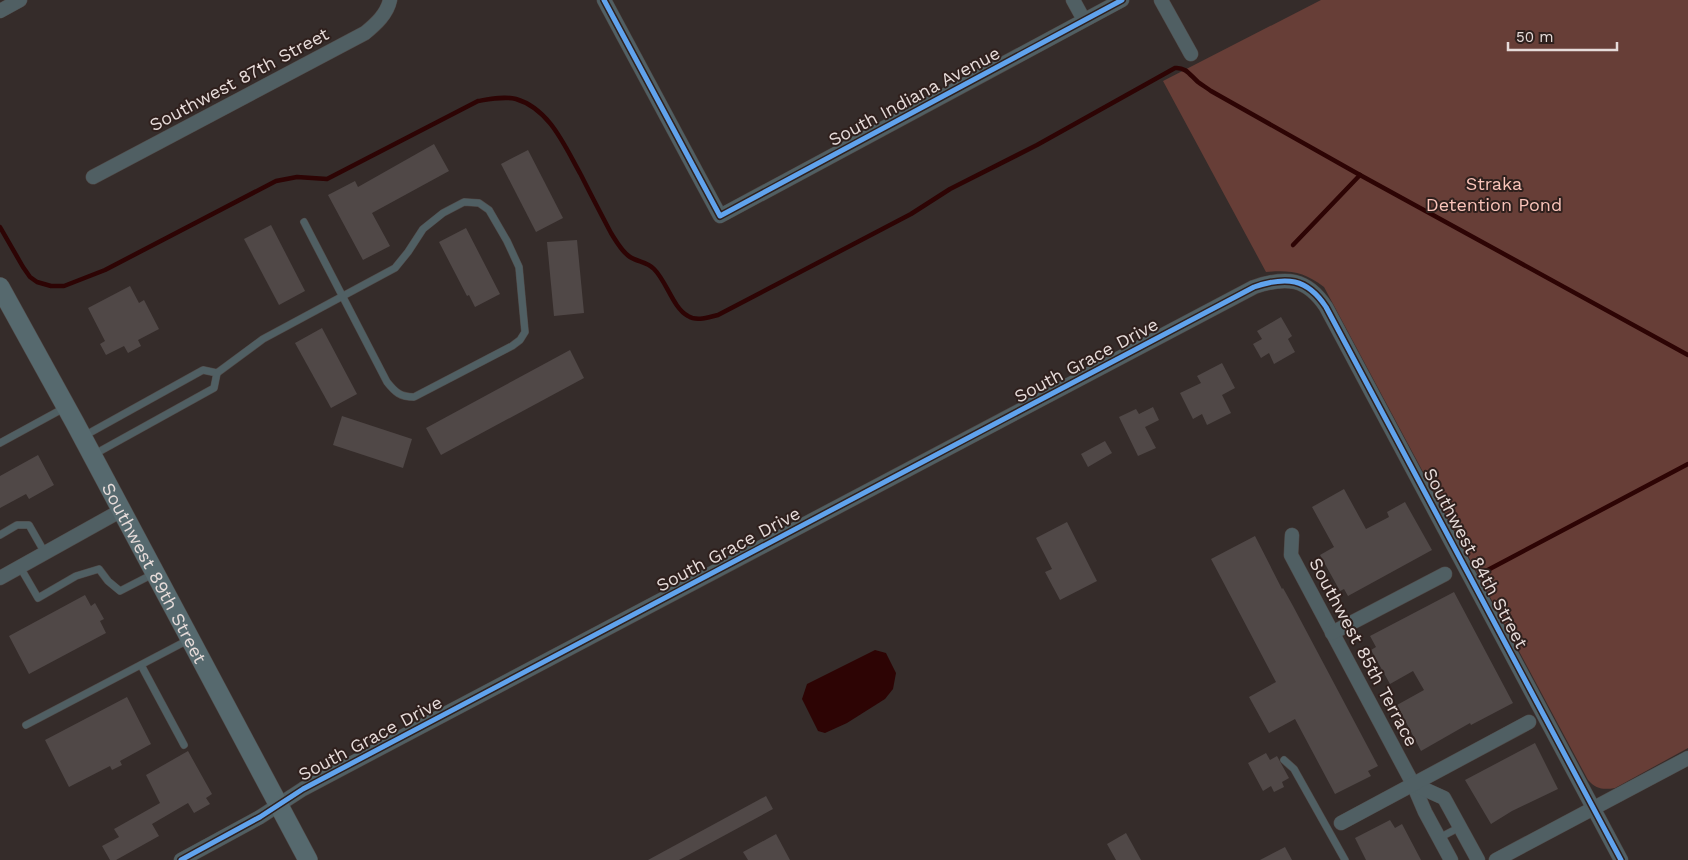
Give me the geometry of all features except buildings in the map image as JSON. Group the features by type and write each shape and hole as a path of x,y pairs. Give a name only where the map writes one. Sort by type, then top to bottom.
{"main road":[{"name":"Southwest 89th Street","path":"0,287 83,437 308,860"}],"street":[{"path":"0,11 20,0"},
{"name":"Southwest 87th Street","path":"92,177 365,33 373,27 386,11 390,0"},
{"name":"South Indiana Avenue","path":"604,0 720,216 1122,0"},
{"path":"1073,0 1084,20"},
{"path":"1161,0 1191,54"},
{"name":"South Grace Drive","path":"181,860 260,817 303,789 1254,287 1272,281 1294,282"},
{"name":"Southwest 84th Street","path":"1294,282 1313,290 1326,307 1621,860"},
{"path":"0,578 122,510"},
{"name":"Southwest 85th Terrace","path":"1292,536 1291,555 1413,784 1425,812 1451,860"},
{"path":"1332,633 1445,574"},
{"path":"1341,823 1529,722"},
{"path":"1496,860 1688,758"},
{"path":"1413,784 1444,798 1478,860"}],"lane":[{"path":"92,456 214,388 218,373 263,339 343,296 395,268 408,252 422,229 443,213 464,202 479,203 489,210 507,241 519,267 525,332 520,340 512,346 414,397 406,397 395,392 387,382 343,296 304,222"},
{"path":"83,437 203,370 218,373"},
{"path":"0,443 66,407"},
{"path":"0,535 17,525 29,525 45,553"},
{"path":"20,567 38,598 76,576 99,569 108,581 120,591 155,573"},
{"path":"26,725 190,639"},
{"path":"141,665 184,745"},
{"path":"1284,760 1294,768 1346,860"},
{"path":"1439,838 1460,827"}],"green space":[{"name":"Straka Detention Pond","path":"1321,0 1688,0 1688,748 1615,788 1600,788 1588,780 1324,287 1310,278 1297,273 1283,271 1266,272 1163,81"}],"shaded area":[{"path":"875,650 886,653 896,673 893,689 885,699 847,723 825,733 818,731 802,699 807,684"}],"waterway":[{"path":"0,227 30,277 37,282 51,286 64,286 105,270 276,181 297,177 327,179 478,101 511,98 528,104 538,111 555,130 611,233 627,255 648,265 659,274 674,301 683,312 695,319 703,318 718,315 911,214 950,189 1037,145 1175,68 1179,68 1188,72 1211,91 1688,355"},
{"path":"1293,245 1360,175"},
{"path":"1484,572 1688,464"}],"cycle path":[{"path":"604,0 720,216 1122,0"},
{"path":"181,860 260,817 303,789 1254,287 1276,281 1295,282 1303,285 1319,297 1326,307 1621,860"}]}
